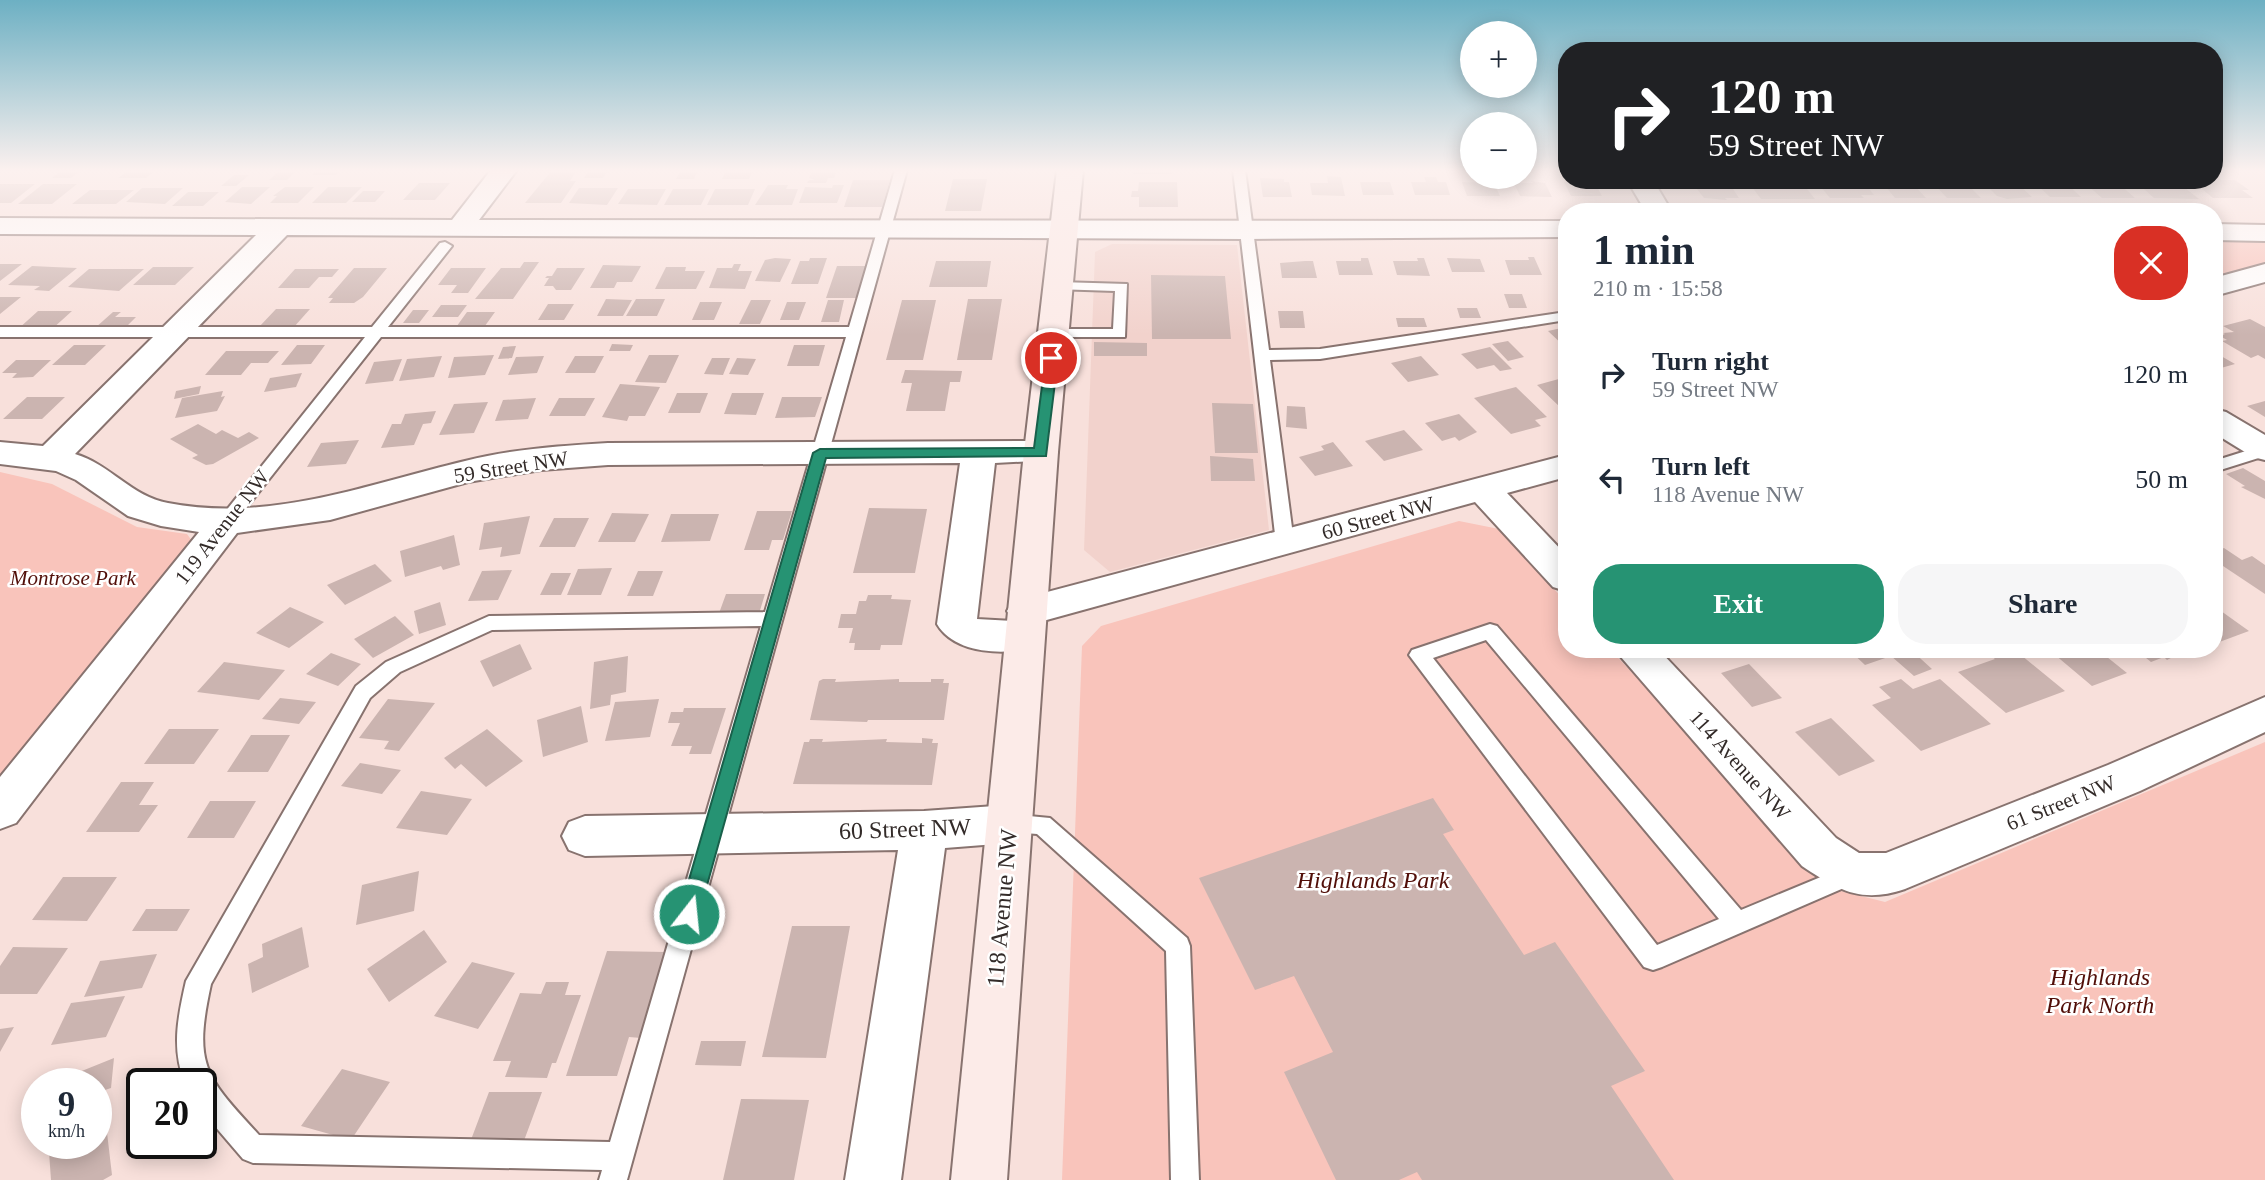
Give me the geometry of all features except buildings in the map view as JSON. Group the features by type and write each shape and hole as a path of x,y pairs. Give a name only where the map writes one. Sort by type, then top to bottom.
{"main road":[{"name":"118 Avenue NW","path":"979,1180 1041,452 1065,225"}],"street":[{"name":"119 Avenue NW","path":"453,236 461,225"},
{"path":"0,226 281,226 453,236 885,228 1246,231 1558,229"},
{"path":"50,459 281,226"},
{"path":"2223,232 2265,233"},
{"path":"2223,285 2265,273"},
{"path":"2223,424 2265,449"},
{"name":"59 Street NW","path":"0,453 50,459 87,471 139,507 172,516 227,521 348,504 501,464 549,458 608,454 1041,452"},
{"path":"979,453 957,624 968,633 1026,624"},
{"name":"60 Street NW","path":"1026,624 1285,543 1558,468"},
{"path":"1483,489 1558,569"},
{"name":"119 Avenue NW","path":"0,810 227,521"},
{"name":"114 Avenue NW","path":"1653,658 1819,852 1852,874"},
{"name":"61 Street NW","path":"1852,874 1888,874 2124,778 2265,713"},
{"name":"60 Street NW","path":"584,836 923,831 1009,824"},
{"path":"873,1180 923,831"}],"lane":[{"path":"613,1180 886,225"},
{"path":"1245,225 1285,543"},
{"name":"119 Avenue NW","path":"227,521 453,236"},
{"path":"1054,334 1120,334 1122,287 1059,286"},
{"path":"1262,355 1320,354 1558,317"},
{"path":"0,332 855,332"},
{"path":"2223,464 2265,449"},
{"path":"620,1156 253,1149 217,1110 192,1067 191,1013 199,981 363,692 393,667 489,623 773,619"},
{"path":"1737,923 1490,631 1419,654 1653,959 1852,874"},
{"name":"60 Street NW","path":"1009,824 1042,824 1178,946 1185,1180"}],"shaded area":[{"path":"1112,244 1237,245 1269,530 1110,572 1084,550 1095,252"}],"green space":[{"path":"2223,241 2265,241 2265,263 2223,275"},
{"name":"Montrose Park","path":"0,472 52,484 137,527 187,534 192,541 0,784"},
{"name":"Highlands Park","path":"1459,521 1499,529 1558,593 1558,658 1618,658 1833,889 1885,902 2265,742 2265,1180 1062,1180 1082,646 1101,626"}],"route":[{"path":"689,914 820,453 1041,452 1051,358"}],"park label":[{"name":"Highlands Park North","path":"2100,991"}]}
